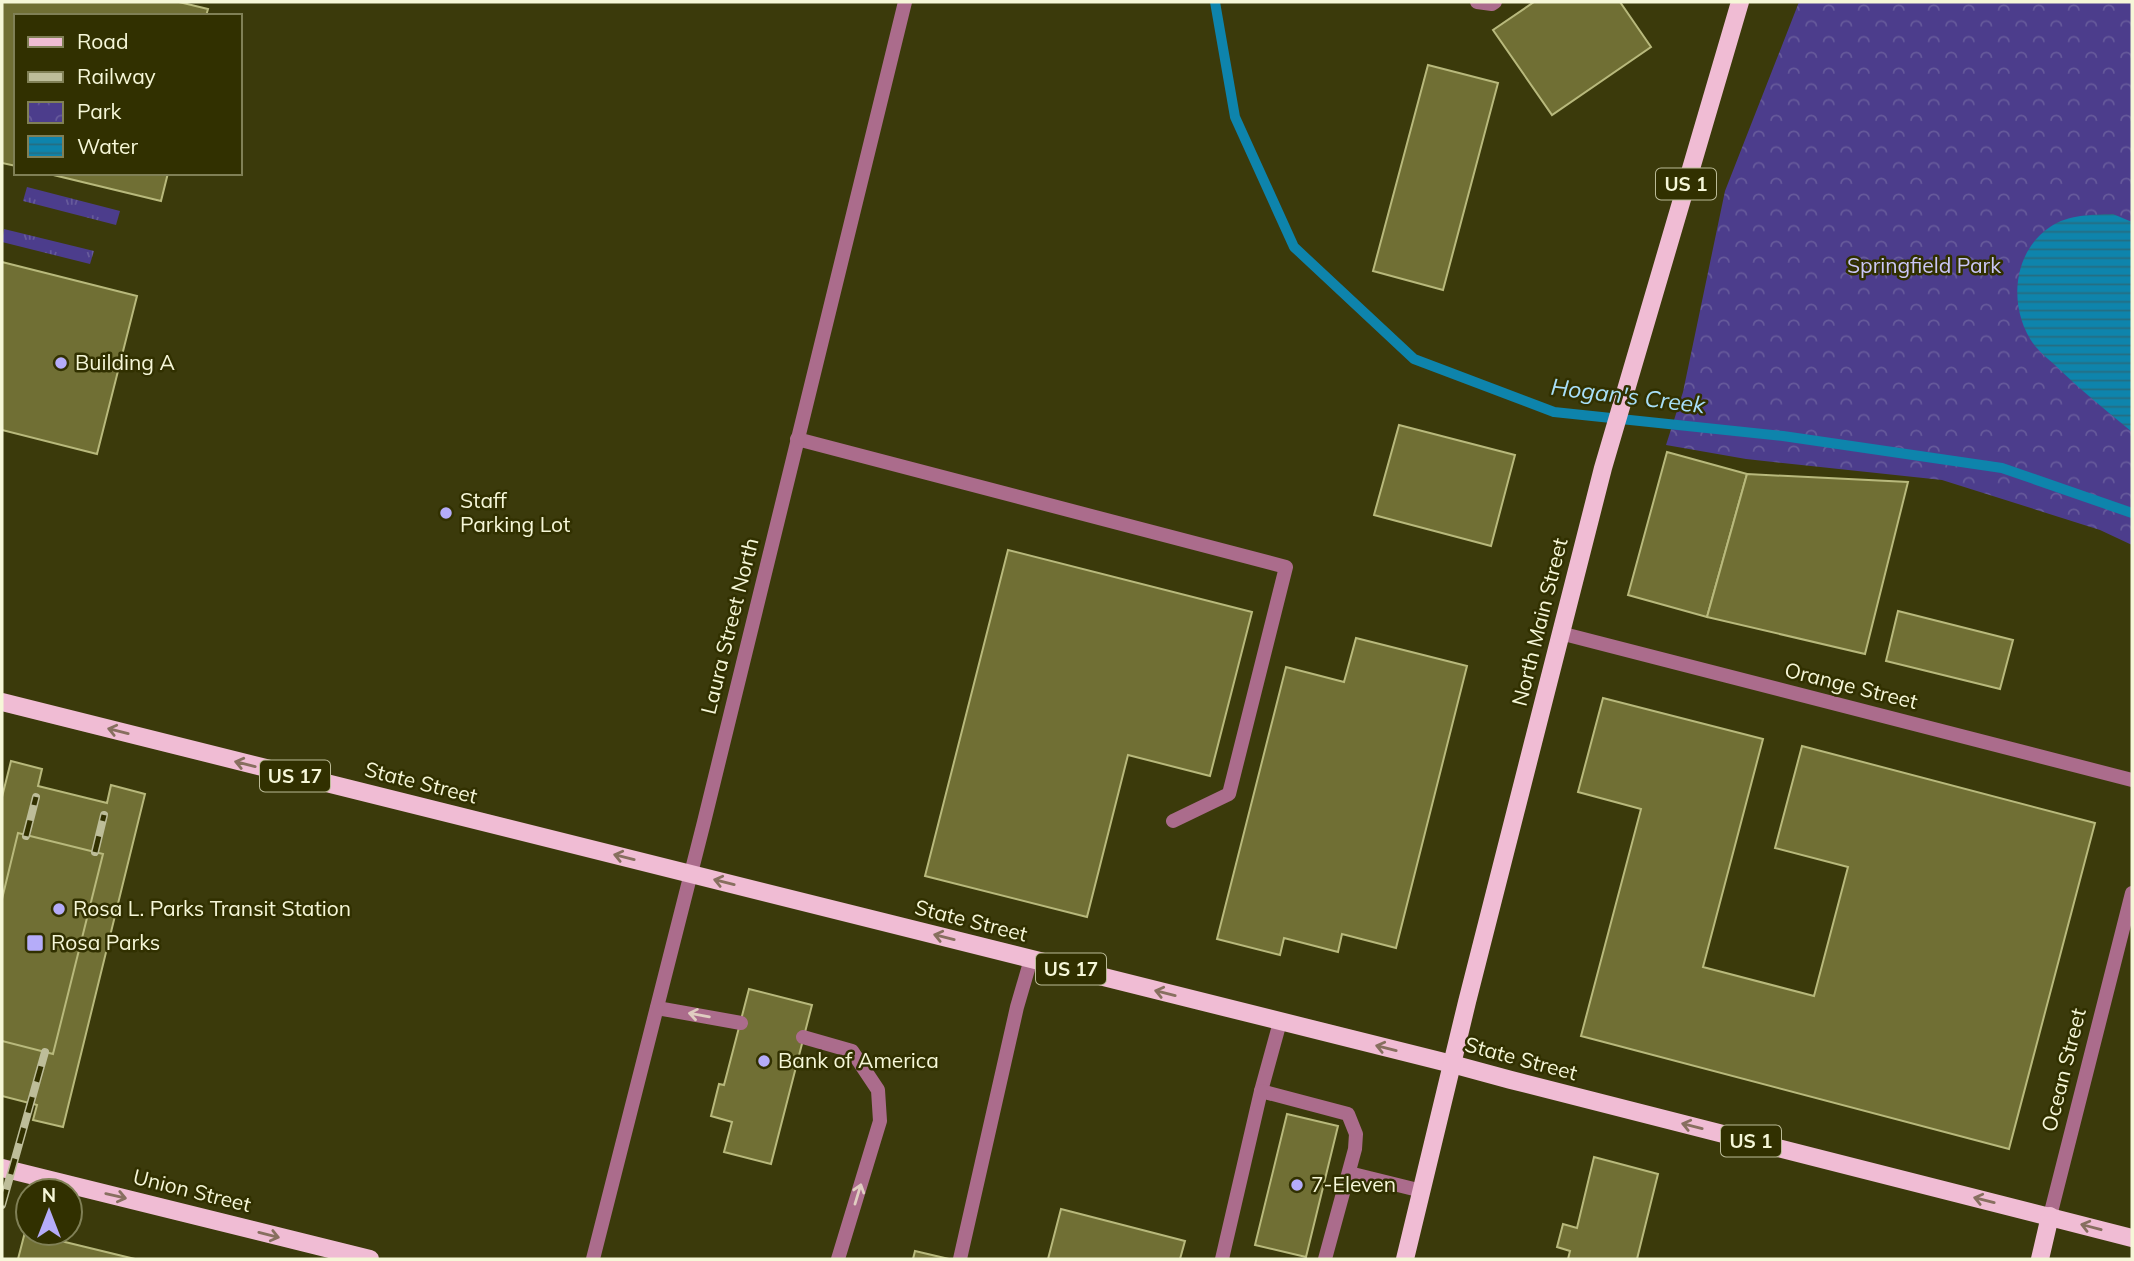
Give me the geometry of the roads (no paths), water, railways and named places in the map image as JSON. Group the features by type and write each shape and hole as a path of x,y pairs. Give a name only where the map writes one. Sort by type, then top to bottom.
{"main road":[{"name":"North Main Street","path":"1405,1259 1603,468 1740,2"},
{"name":"State Street","path":"2,702 1452,1063 2132,1238"},
{"name":"Union Street","path":"2,1168 370,1259"},
{"name":"Ocean Street","path":"2040,1259 2050,1216"}],"street":[{"name":"Laura Street North","path":"593,1259 905,2"},
{"path":"1477,2 1495,2"},
{"path":"797,439 1286,567 1229,794 1173,821"},
{"name":"Orange Street","path":"1560,633 2132,780"},
{"name":"Ocean Street","path":"2050,1216 2132,893"},
{"path":"960,1259 1017,1007 1031,959"},
{"path":"657,1008 741,1023"},
{"path":"1222,1259 1280,1022"},
{"path":"803,1037 852,1051 878,1090 880,1121 838,1259"},
{"path":"1261,1091 1348,1114 1356,1134 1349,1172 1325,1259"},
{"path":"1349,1172 1422,1191"}],"water":[{"path":"2113,214 2132,222 2132,432 2035,346 2020,316 2018,300 2021,267 2037,238 2050,227 2065,220 2080,216"}],"waterway":[{"name":"Hogan's Creek","path":"1215,2 1235,117 1294,247 1414,359 1554,412 1783,436 2002,468 2132,513"}],"railway":[{"path":"26,836 36,797"},
{"path":"95,852 104,815"},
{"path":"2,1205 45,1052"}],"place":[{"name":"Building A","path":"61,363"},
{"name":"Staff Parking Lot","path":"446,513"},
{"name":"Rosa L. Parks Transit Station","path":"59,909"},
{"name":"Rosa Parks","path":"35,943"},
{"name":"Bank of America","path":"764,1061"},
{"name":"7-Eleven","path":"1297,1185"}],"park label":[{"name":"Springfield Park","path":"1924,266"}]}
